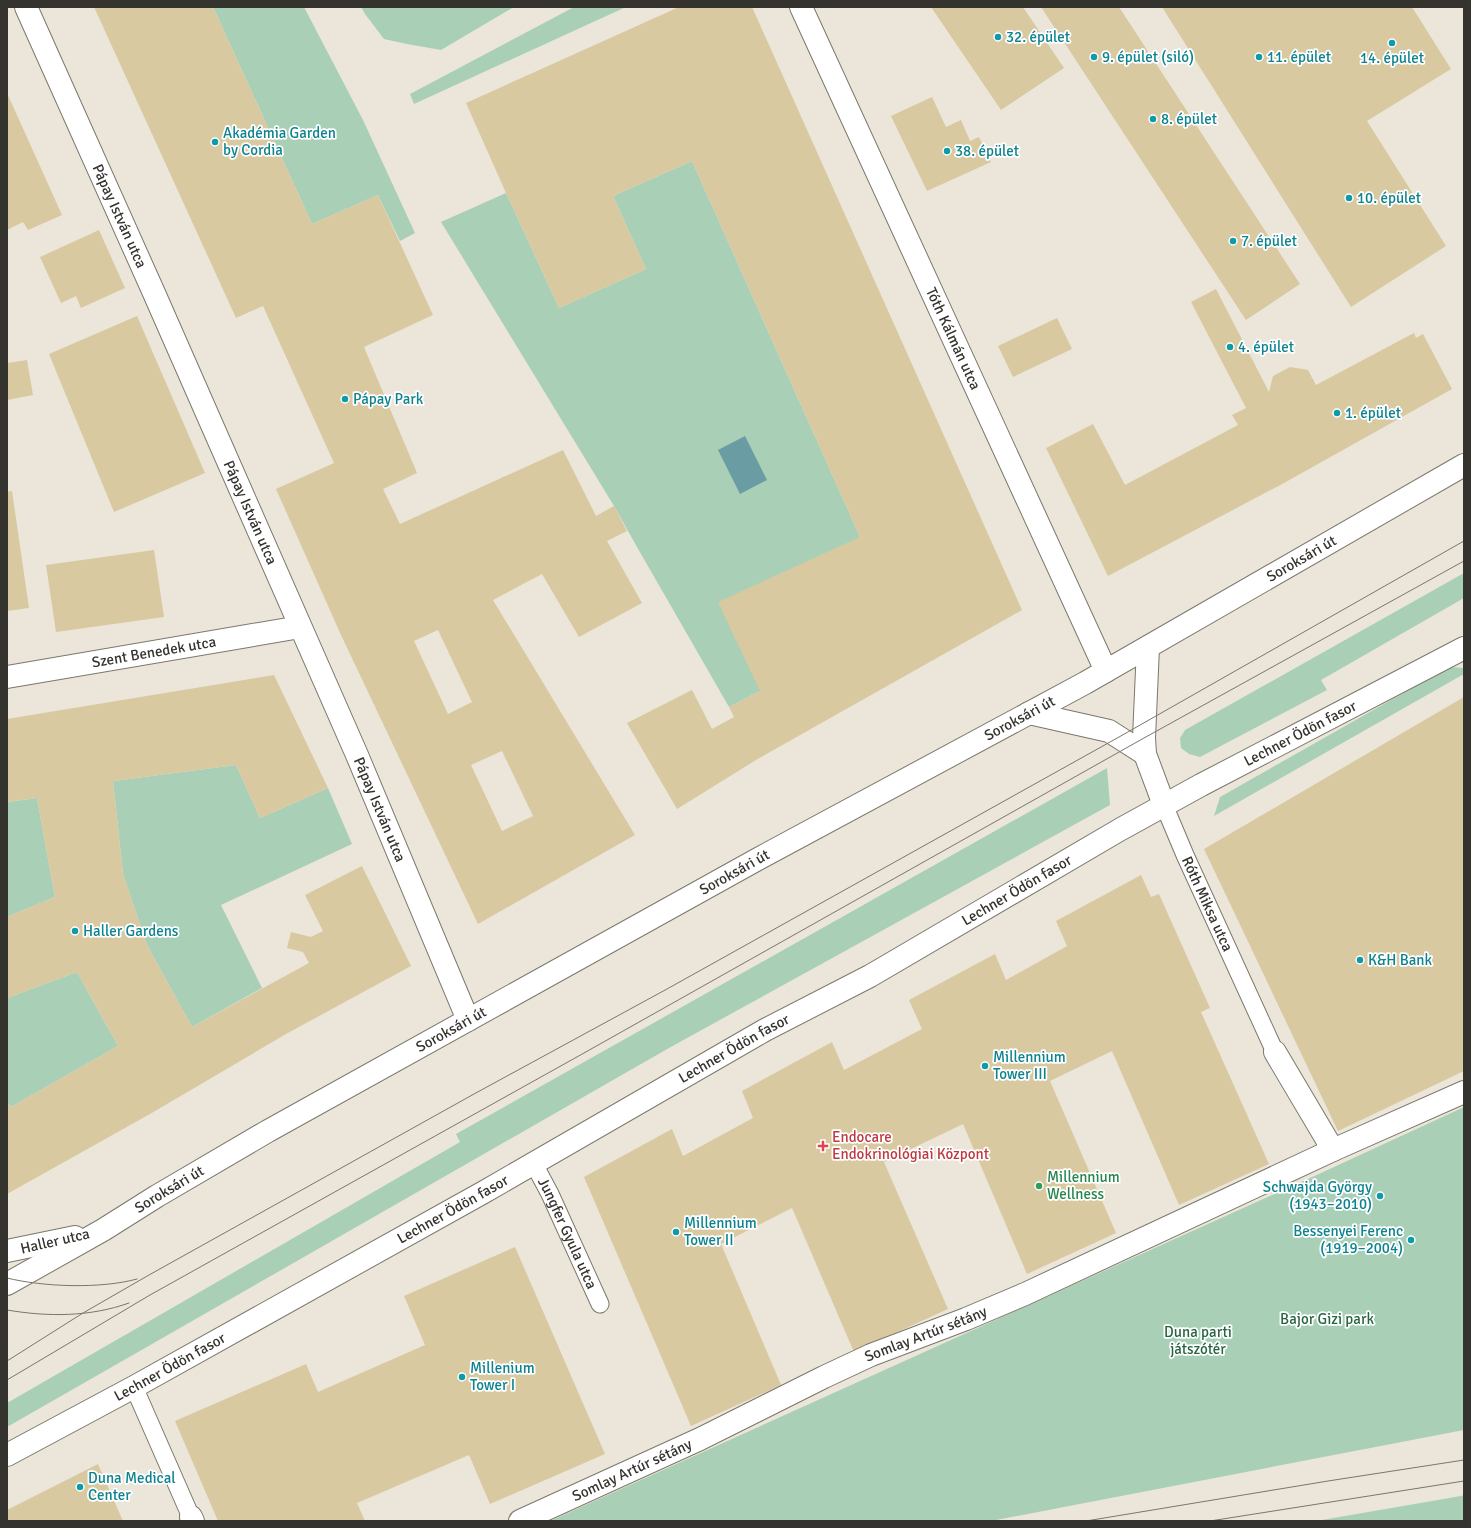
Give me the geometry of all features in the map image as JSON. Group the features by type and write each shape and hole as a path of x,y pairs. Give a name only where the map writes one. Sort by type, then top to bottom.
{"street":[{"name":"Pápay István utca","path":"26,7 154,293 357,755 468,1020"},
{"name":"Tóth Kálmán utca","path":"801,7 1106,671"},
{"name":"Soroksári út","path":"7,1284 103,1230 157,1196 268,1131 758,859 1106,671 1464,465"},
{"name":"Szent Benedek utca","path":"7,677 300,627"},
{"name":"Róth Miksa utca","path":"1148,647 1144,722 1145,754 1164,805"},
{"name":"Lechner Ödön fasor","path":"7,1455 134,1387 534,1164 765,1030 870,976 1164,805 1464,648"},
{"path":"1030,713 1109,731 1145,754"},
{"path":"1275,1052 1333,1150"},
{"name":"Somlay Artúr sétány","path":"520,1521 700,1438 858,1361 966,1319 1025,1294 1333,1150 1464,1092"},
{"name":"Haller utca","path":"7,1251 60,1241 103,1230"}],"lane":[{"name":"Róth Miksa utca","path":"1164,805 1185,855 1275,1052"},
{"name":"Jungfer Gyula utca","path":"534,1164 550,1194 600,1304"},
{"path":"134,1387 192,1519"}],"green space":[{"path":"213,7 304,7 363,120 415,233 400,241 378,195 312,224"},
{"path":"361,7 514,7 441,50 384,39"},
{"path":"574,7 626,7 414,104 410,94"},
{"path":"692,161 860,537 760,691 729,707 614,506 441,222 506,193 559,308 646,269 613,196"},
{"path":"1464,573 1464,598 1321,680 1327,690 1200,757 1189,754 1181,748 1180,738 1185,730"},
{"path":"1449,667 1464,668 1464,674 1214,816 1220,797"},
{"path":"236,765 260,818 328,788 352,844 221,905 262,988 192,1027 147,945 123,874 113,781"},
{"path":"1107,768 1110,805 669,1048 7,1427 7,1403 460,1142 456,1134"},
{"path":"37,798 55,897 7,917 7,802"},
{"path":"77,972 118,1046 11,1107 7,1103 7,998"},
{"name":"Bajor Gizi park","path":"1464,1107 1464,1430 991,1521 550,1521 1321,1173"},
{"path":"1464,1495 1464,1521 1316,1521 1461,1496"}],"water":[{"path":"745,436 767,480 740,494 718,450"}],"building":[{"path":"94,7 213,7 312,224 378,195 433,315 364,347 417,473 383,489 400,524 563,450 596,516 614,506 627,531 607,541 642,603 579,637 542,574 493,600 635,835 478,924 341,635 276,489 334,463 263,306 236,318","holes":["438,630 472,702 448,714 414,641","502,751 533,816 502,831 471,765"]},
{"path":"679,7 752,7 1022,610 756,760 677,809 627,723 692,690 712,729 734,717 729,707 760,691 718,602 860,537 692,161 613,196 646,269 559,308 466,103"},
{"name":"32. épület","path":"931,7 1023,7 1064,68 1001,110"},
{"path":"1041,7 1119,7 1300,284 1246,320"},
{"path":"1162,7 1412,7 1451,69 1367,121 1446,246 1351,307"},
{"path":"7,93 62,215 28,230 23,222 7,230"},
{"name":"38. épület","path":"932,97 946,127 961,120 970,141 979,137 991,162 927,191 891,116"},
{"path":"99,230 125,288 81,308 76,296 61,303 40,257"},
{"path":"1216,289 1269,392 1273,376 1290,367 1308,370 1316,385 1414,333 1416,338 1423,334 1452,389 1284,483 1108,576 1046,448 1093,424 1125,485 1238,425 1232,415 1246,408 1191,302"},
{"path":"137,316 205,473 114,512 49,354"},
{"path":"1057,318 1072,349 1013,377 998,346"},
{"path":"27,360 33,395 7,400 7,363"},
{"path":"12,491 29,608 7,611 7,492"},
{"path":"154,550 164,617 56,632 46,565"},
{"name":"Haller Gardens","path":"274,675 328,788 260,818 236,765 113,781 123,874 147,945 192,1027 309,963 303,952 287,948 291,932 311,937 323,931 305,895 362,866 411,966 286,1034 150,1114 7,1194 7,1103 11,1107 118,1046 77,972 7,998 7,917 55,897 37,798 7,802 7,719"},
{"name":"K&H Bank","path":"1464,697 1464,1071 1338,1131 1204,849"},
{"path":"1141,875 1151,897 1159,894 1210,1008 1201,1012 1269,1164 1179,1205 1112,1051 1050,1081 1116,1233 1027,1274 963,1124 884,1162 948,1309 854,1352 792,1208 721,1244 781,1385 691,1426 584,1177 672,1129 683,1156 753,1118 742,1091 832,1042 844,1070 922,1029 909,1000 995,954 1006,980 1067,946 1056,921"},
{"name":"Millenium Tower I","path":"515,1247 605,1454 490,1504 469,1455 357,1503 365,1521 218,1521 175,1421 306,1364 318,1392 425,1345 404,1296"},
{"name":"Duna Medical Center","path":"98,1464 123,1521 7,1521 7,1510"}],"tram line":[{"path":"7,1361 83,1313 149,1275 1119,737 1464,541"},
{"path":"7,1380 150,1295 1144,738 1464,561"},
{"path":"7,1278 37,1283 72,1286 107,1284 137,1279"},
{"path":"7,1310 53,1315 99,1311 129,1303"},
{"path":"1086,1521 1464,1460"},
{"path":"1210,1521 1464,1481"}],"place":[{"name":"32. épület","path":"998,37"},
{"name":"14. épület","path":"1392,43"},
{"name":"9. épület (siló)","path":"1094,57"},
{"name":"11. épület","path":"1259,57"},
{"name":"8. épület","path":"1153,119"},
{"name":"Akadémia Garden by Cordia","path":"215,142"},
{"name":"38. épület","path":"947,151"},
{"name":"10. épület","path":"1349,198"},
{"name":"7. épület","path":"1233,241"},
{"name":"4. épület","path":"1230,347"},
{"name":"Pápay Park","path":"345,399"},
{"name":"1. épület","path":"1337,413"},
{"name":"Haller Gardens","path":"75,931"},
{"name":"K&H Bank","path":"1360,960"},
{"name":"Millennium Tower III","path":"985,1066"},
{"name":"Endocare Endokrinológiai Központ","path":"823,1146"},
{"name":"Millennium Wellness","path":"1039,1186"},
{"name":"Schwajda György (1943–2010)","path":"1380,1196"},
{"name":"Millennium Tower II","path":"676,1232"},
{"name":"Bessenyei Ferenc (1919–2004)","path":"1411,1240"},
{"name":"Millenium Tower I","path":"462,1377"},
{"name":"Duna Medical Center","path":"80,1487"}],"park label":[{"name":"Duna parti játszótér","path":"1198,1340"}]}
